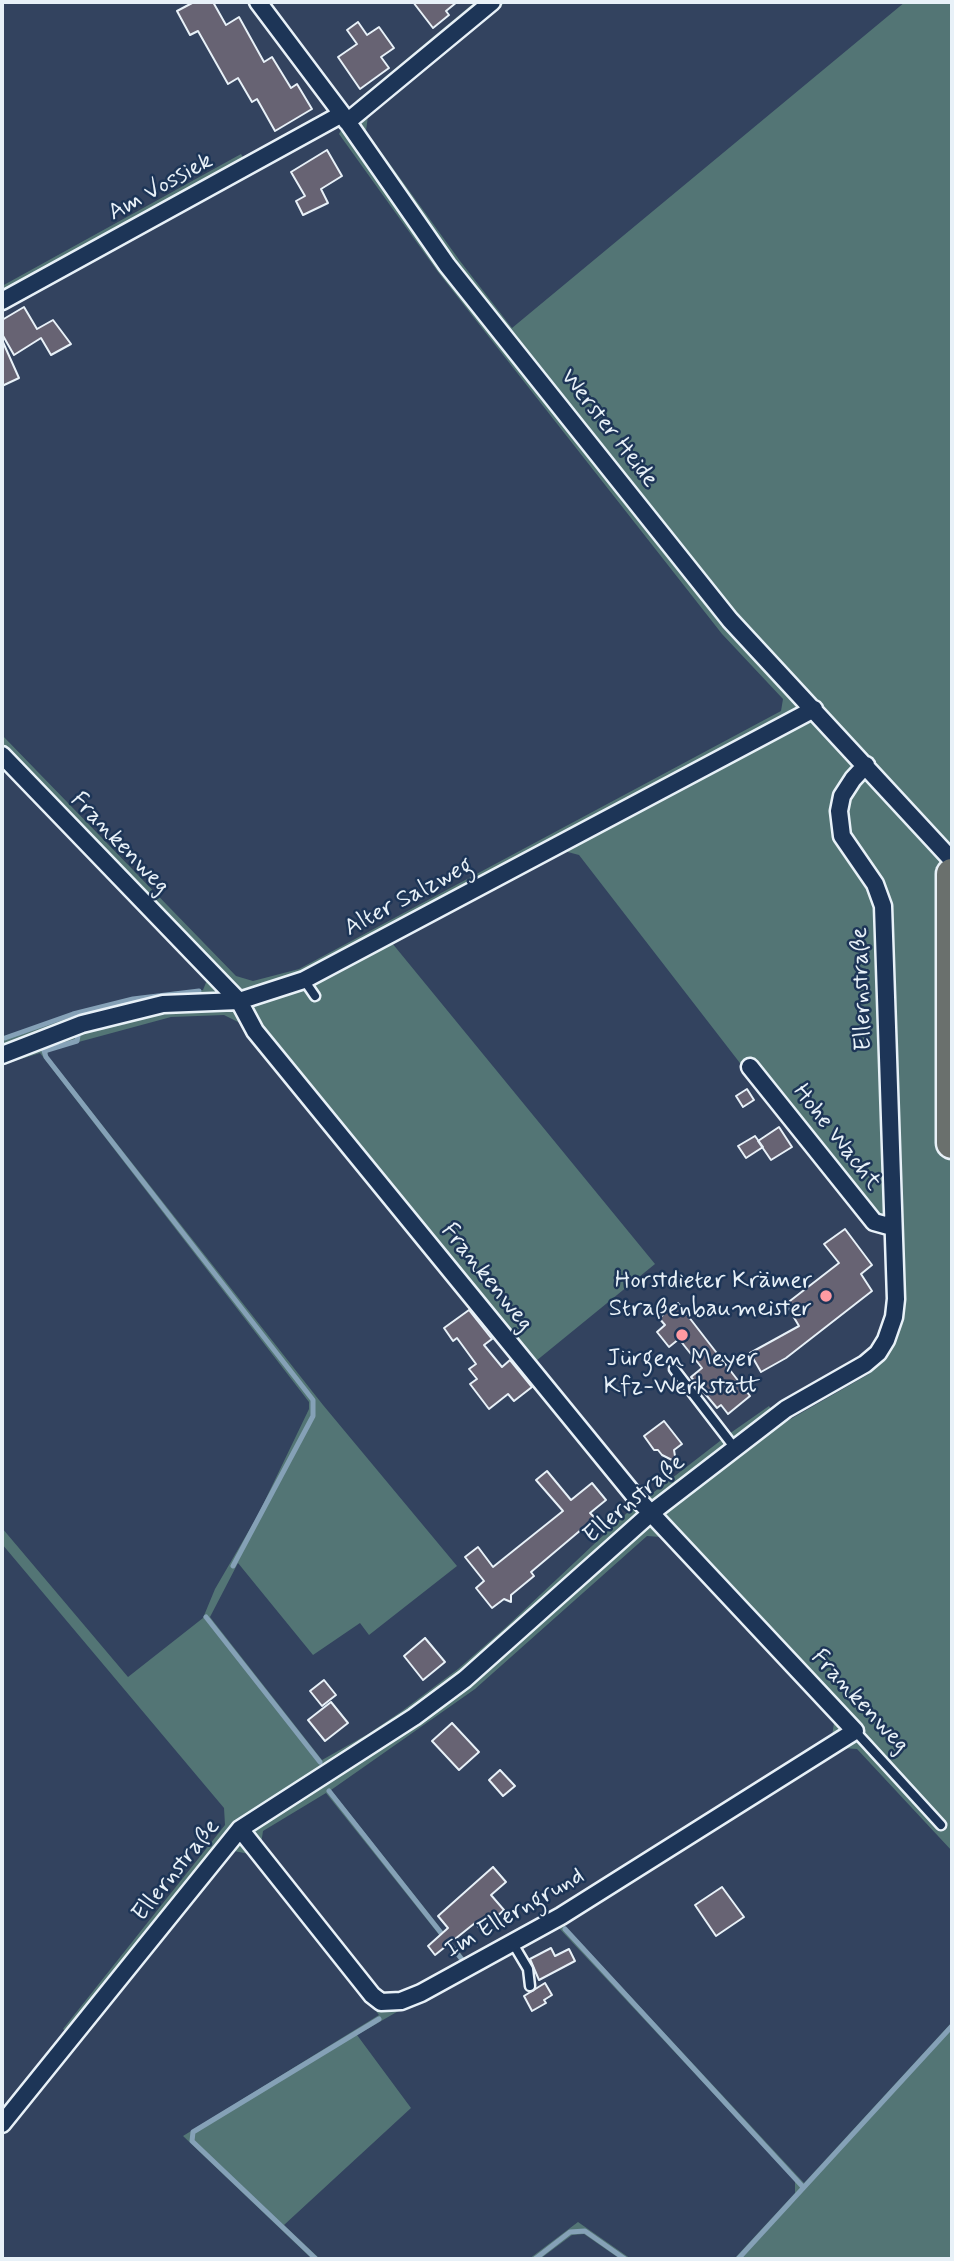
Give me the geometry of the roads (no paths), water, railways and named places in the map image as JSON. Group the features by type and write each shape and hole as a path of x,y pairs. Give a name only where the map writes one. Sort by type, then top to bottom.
{"highway":[{"path":"952,874 952,1143"}],"street":[{"name":"Werster Heide","path":"258,2 344,118 447,265 730,620 952,860"},
{"name":"Am Vossiek","path":"2,301 344,118 492,2"},
{"name":"Alter Salzweg","path":"2,1055 82,1024 163,1004 239,1001 304,980 814,709"},
{"name":"Frankenweg","path":"2,755 239,1001 255,1031 633,1494 855,1731"},
{"name":"Ellernstraße","path":"2,2124 240,1829 414,1717 465,1679 651,1513 734,1447 786,1409 864,1364 877,1353 891,1329 896,1299 883,906 875,884 842,836 839,811 842,796 852,779 866,765"},
{"name":"Hohe Wacht","path":"750,1067 874,1222 892,1227"},
{"name":"Im Ellerngrund","path":"240,1829 372,1995 381,2002 401,2001 421,1993 561,1916 855,1731"}],"lane":[{"path":"304,980 315,996"},
{"path":"674,1370 734,1447"},
{"name":"Frankenweg","path":"855,1731 941,1825"},
{"path":"512,1942 528,1969 530,1986"}],"waterway":[{"path":"5,1038 73,1014 133,999 199,991"},
{"path":"78,1036 77,1041 44,1051 46,1057 313,1400 313,1416 233,1566"},
{"path":"206,1617 320,1762"},
{"path":"329,1791 464,1962 460,1963"},
{"path":"565,1929 803,2187"},
{"path":"316,2259 192,2141 193,2132 379,2019"},
{"path":"738,2259 952,2026"},
{"path":"535,2259 570,2232 585,2231 625,2259"}],"place":[{"name":"Horstdieter Krämer Straßenbaumeister","path":"826,1296"},
{"name":"Jürgen Meyer Kfz-Werkstatt","path":"682,1335"}]}
